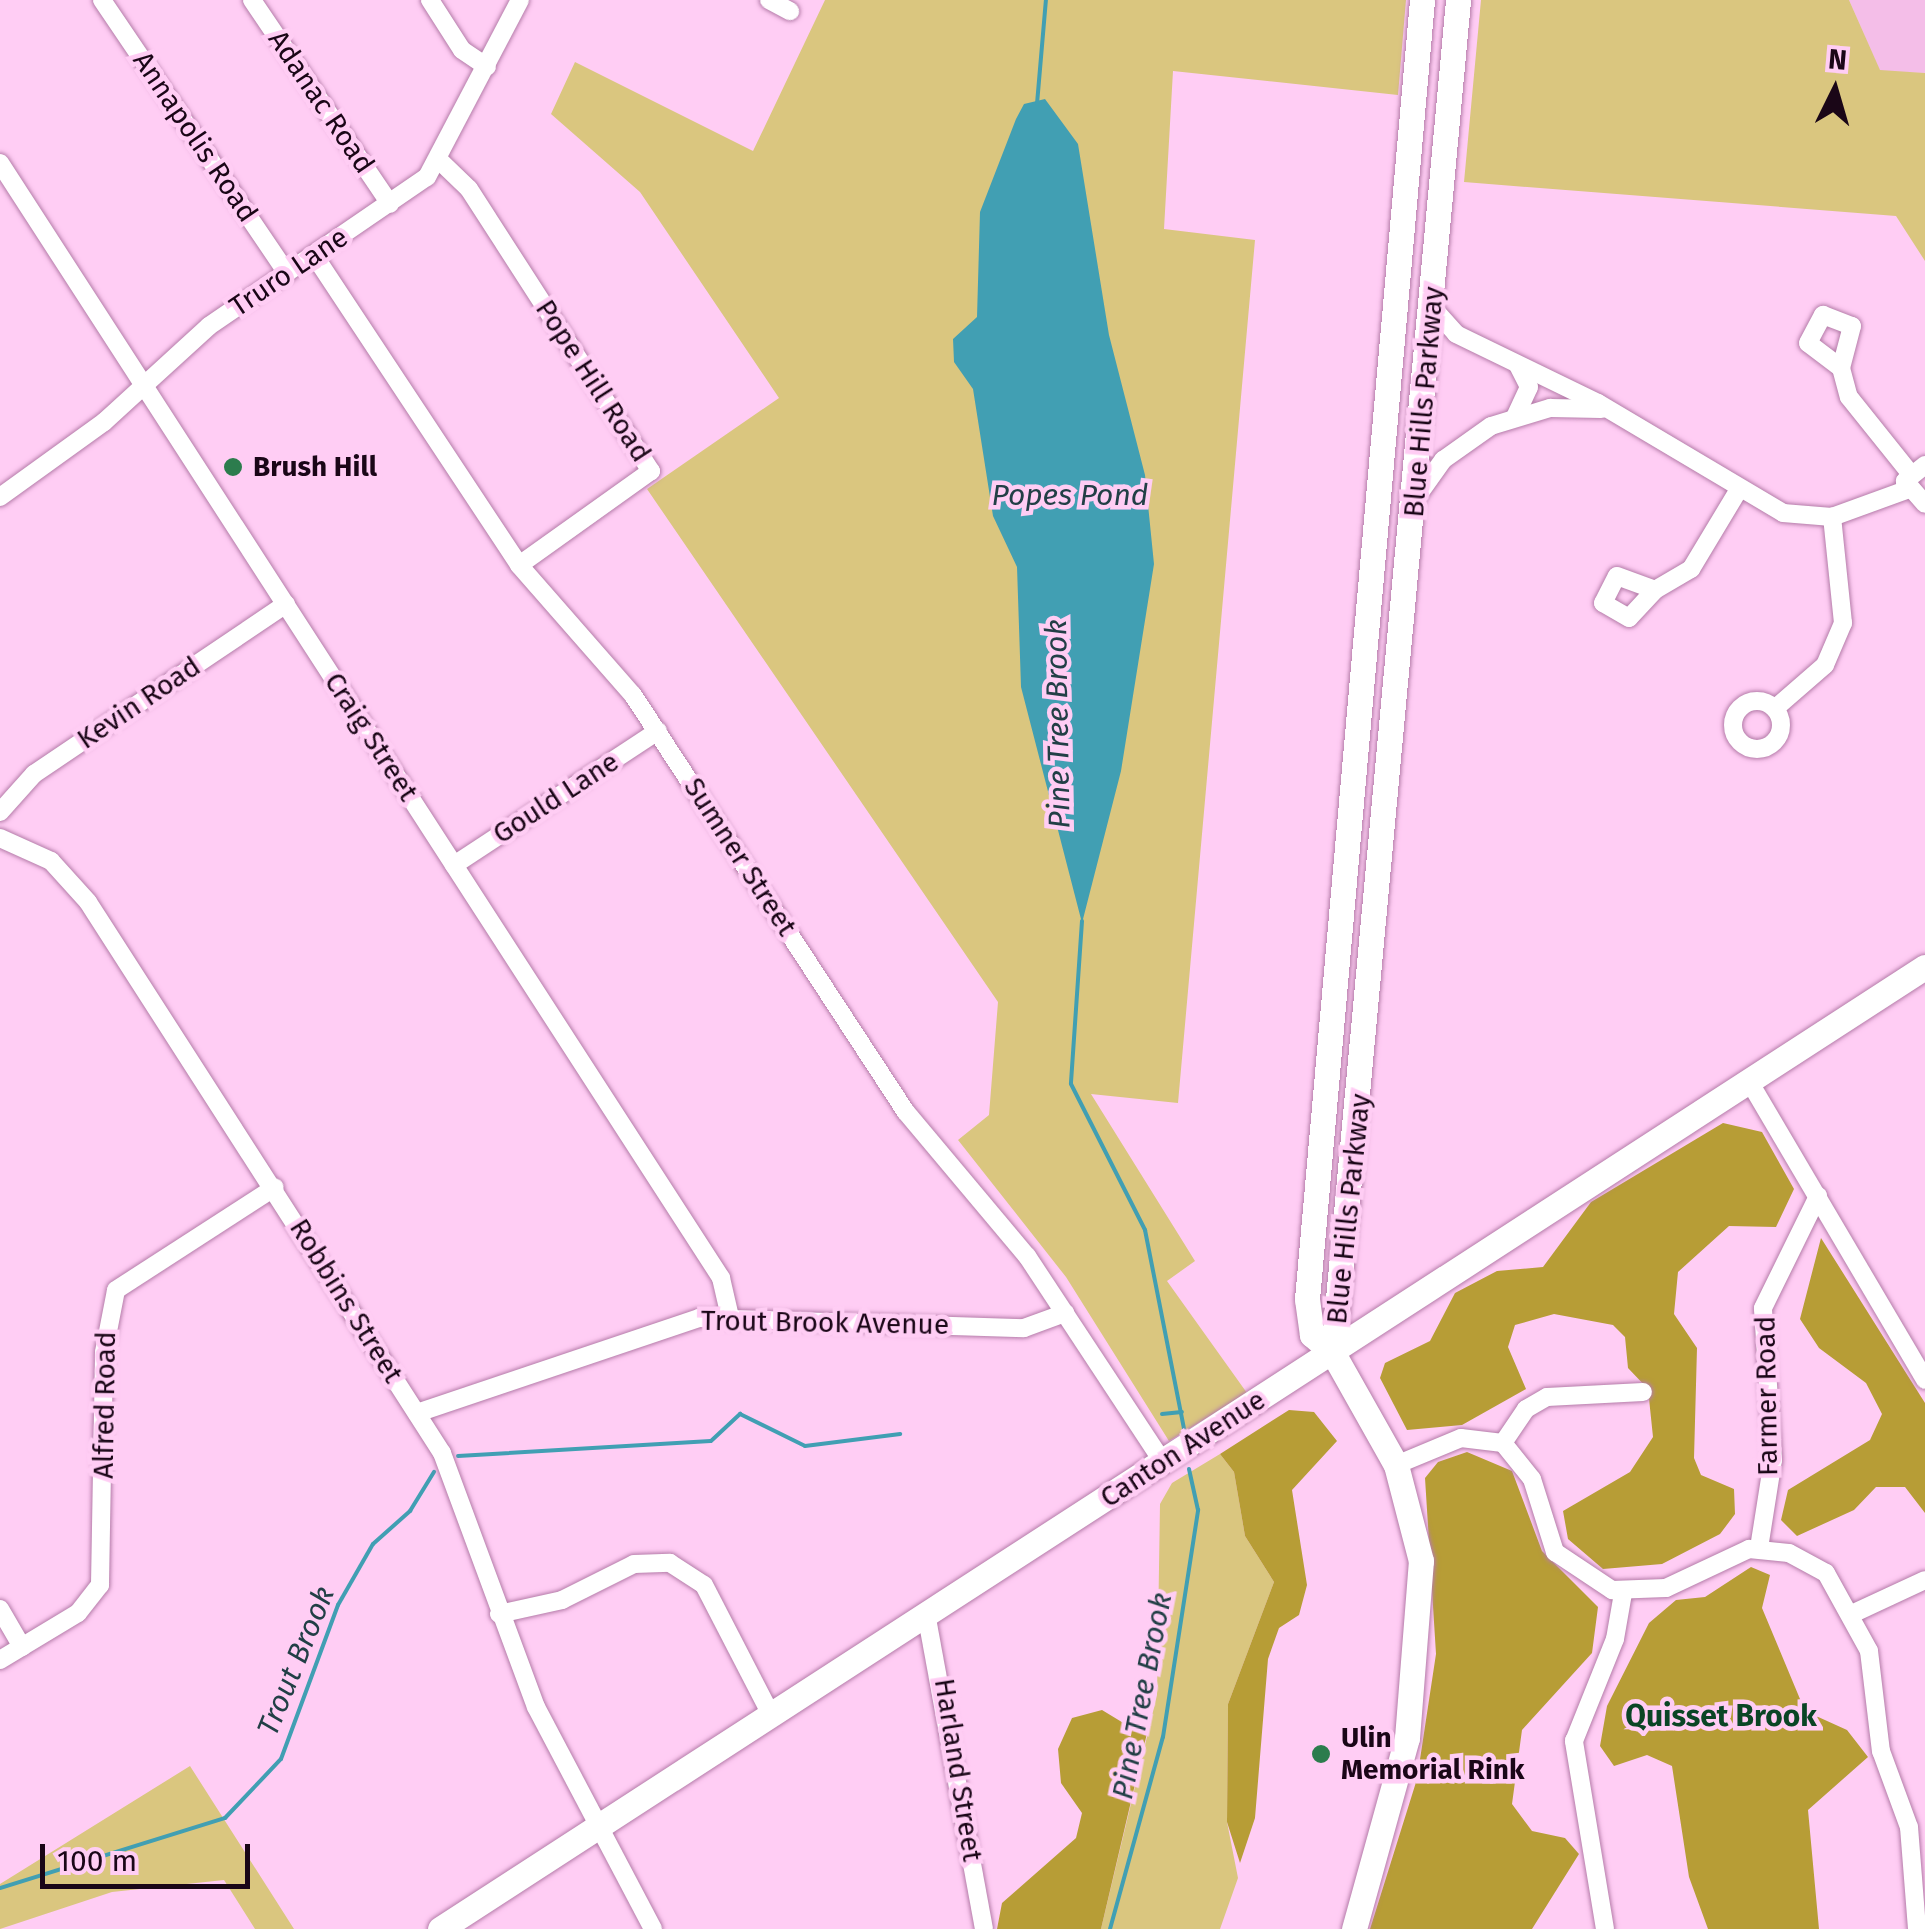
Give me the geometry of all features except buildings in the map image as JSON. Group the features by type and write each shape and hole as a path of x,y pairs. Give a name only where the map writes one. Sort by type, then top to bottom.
{"main road":[{"name":"Blue Hills Parkway","path":"1333,1352 1312,1335 1308,1286 1422,0"},
{"name":"Blue Hills Parkway","path":"1333,1352 1344,1279 1405,622 1458,0"},
{"path":"1369,620 1405,622"},
{"name":"Canton Avenue","path":"440,1929 1925,966"},
{"path":"1308,1286 1330,1297 1344,1279 1363,1309 1390,1316"},
{"path":"1333,1352 1396,1465 1419,1543 1418,1641 1398,1780 1354,1929"}],"street":[{"name":"Annapolis Road","path":"102,0 287,273"},
{"name":"Adanac Road","path":"252,0 390,204"},
{"path":"430,0 462,50 487,67"},
{"name":"Truro Lane","path":"0,497 287,273 390,204 440,161 520,0"},
{"path":"769,0 790,11"},
{"name":"Pope Hill Road","path":"440,161 468,189 651,472 519,565"},
{"name":"Craig Street","path":"0,164 146,384 721,1278 730,1316"},
{"name":"Sumner Street","path":"314,254 519,565 658,731 906,1112 1065,1313 1163,1462"},
{"path":"1432,307 1456,334 1612,411 1740,489 1793,516 1832,517 1913,475"},
{"path":"1514,417 1529,388 1518,364"},
{"path":"1841,368 1856,411 1913,475 1925,504"},
{"path":"1416,499 1451,453 1514,417 1612,411"},
{"path":"1655,590 1691,569 1740,489"},
{"path":"1779,705 1819,672 1843,622 1832,517"},
{"name":"Kevin Road","path":"0,812 24,782 286,604"},
{"name":"Gould Lane","path":"454,866 658,731"},
{"name":"Robbins Street","path":"0,838 51,861 80,892 417,1413 466,1500 499,1614 598,1829 653,1929"},
{"path":"1749,1081 1925,1380"},
{"name":"Alfred Road","path":"0,1660 78,1613 100,1584 104,1352 116,1290 275,1188"},
{"name":"Farmer Road","path":"1759,1548 1773,1460 1763,1308 1818,1196"},
{"name":"Trout Brook Avenue","path":"417,1413 612,1342 730,1316 1024,1328 1065,1313"},
{"path":"1503,1444 1521,1414 1547,1398 1643,1392"},
{"path":"1396,1465 1461,1438 1503,1444 1528,1471 1560,1559 1623,1593 1666,1588 1759,1548 1818,1567 1854,1614 1918,1853 1916,1929"},
{"path":"499,1614 562,1600 634,1564 670,1563 704,1586 770,1713"},
{"path":"1854,1614 1925,1580"},
{"path":"1605,1929 1574,1742 1615,1639 1623,1593"},
{"path":"0,1609 22,1647"},
{"name":"Harland Street","path":"926,1613 984,1929"}],"shaded area":[{"path":"825,0 1406,0 1398,95 1173,71 1164,229 1255,240 1178,1103 1091,1094 1195,1261 1167,1281 1247,1393 1169,1441 1066,1277 958,1140 989,1115 998,1002 647,489 779,398 640,192 551,114 575,62 753,151"},
{"path":"1481,0 1849,0 1880,70 1925,73 1925,261 1896,216 1464,182"},
{"path":"1849,0 1925,0 1925,73 1880,71"},
{"path":"1723,1123 1762,1132 1794,1189 1776,1227 1729,1226 1678,1272 1674,1314 1697,1348 1694,1458 1701,1475 1734,1489 1735,1514 1720,1534 1662,1564 1603,1569 1568,1539 1563,1511 1630,1472 1653,1437 1648,1389 1628,1368 1625,1337 1613,1325 1554,1314 1515,1325 1508,1347 1526,1389 1462,1425 1407,1430 1380,1378 1385,1363 1430,1341 1455,1293 1497,1271 1543,1267 1591,1202"},
{"path":"1821,1238 1925,1403 1925,1513 1905,1487 1876,1487 1854,1510 1797,1536 1781,1520 1788,1490 1870,1440 1882,1414 1866,1383 1819,1348 1800,1319"},
{"path":"1289,1410 1314,1412 1337,1441 1292,1490 1307,1585 1299,1615 1279,1628 1268,1659 1255,1818 1240,1863 1227,1822 1228,1704 1274,1582 1245,1536 1234,1472 1220,1454"},
{"path":"1467,1452 1512,1471 1542,1551 1598,1607 1592,1653 1522,1730 1512,1804 1532,1831 1565,1838 1579,1854 1532,1929 1370,1929 1417,1779 1436,1654 1425,1478 1438,1462"},
{"path":"1220,1454 1234,1472 1245,1536 1274,1582 1228,1704 1227,1822 1238,1878 1220,1929 1101,1929 1157,1695 1160,1504 1172,1483"},
{"path":"1751,1567 1770,1575 1762,1608 1805,1711 1847,1730 1868,1757 1808,1810 1819,1929 1708,1929 1689,1877 1672,1766 1647,1755 1614,1766 1600,1746 1607,1706 1649,1623 1676,1600 1705,1597"},
{"path":"1102,1710 1130,1727 1146,1720 1148,1729 1101,1929 997,1929 1002,1903 1076,1838 1082,1813 1061,1783 1058,1749 1072,1718"},
{"path":"190,1766 294,1929 255,1929 224,1880 112,1892 0,1929 0,1884"}],"water":[{"name":"Popes Pond","path":"1045,99 1078,144 1109,335 1145,475 1154,564 1121,771 1082,923 1021,687 1017,567 993,516 973,389 954,362 953,339 977,317 980,212 1024,104"}],"waterway":[{"name":"Pine Tree Brook","path":"1037,104 1046,0"},
{"name":"Pine Tree Brook","path":"1082,921 1071,1084 1145,1230 1184,1428"},
{"name":"Trout Brook","path":"1162,1414 1182,1412"},
{"name":"Trout Brook","path":"458,1456 711,1441 740,1414 805,1446 900,1434"},
{"name":"Pine Tree Brook","path":"1110,1929 1163,1737 1198,1510 1189,1469"},
{"name":"Trout Brook","path":"0,1888 225,1818 281,1759 338,1605 373,1544 410,1511 434,1472"}],"place":[{"name":"Brush Hill","path":"233,467"},
{"name":"Ulin Memorial Rink","path":"1321,1754"}],"district":[{"name":"Quisset Brook","path":"1721,1716"}]}
